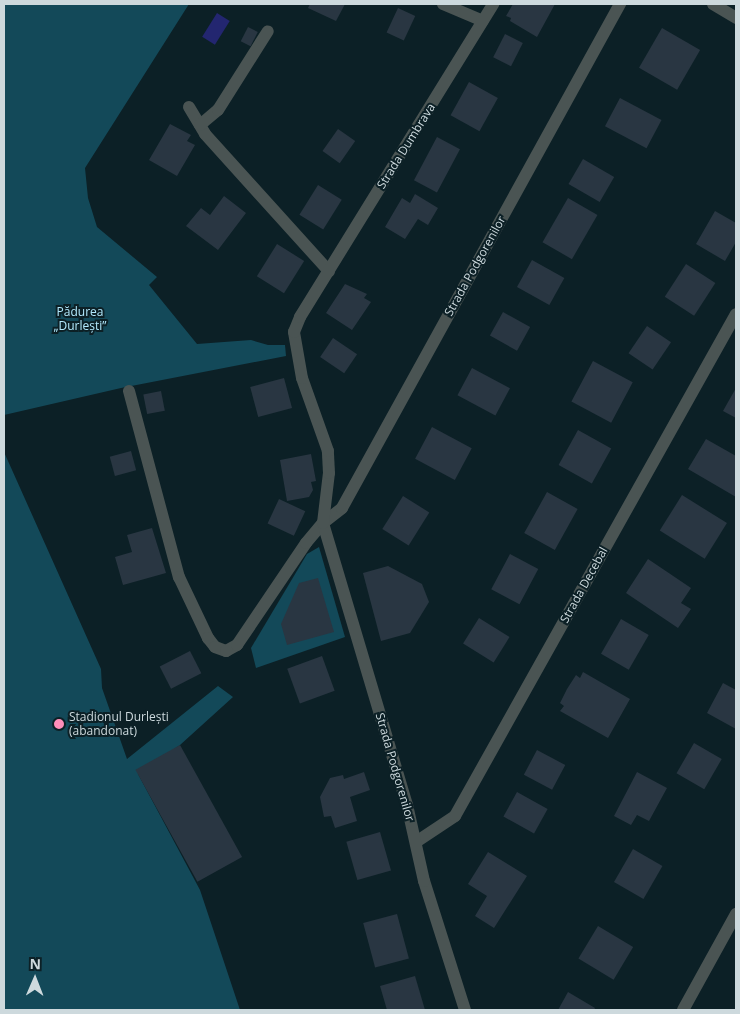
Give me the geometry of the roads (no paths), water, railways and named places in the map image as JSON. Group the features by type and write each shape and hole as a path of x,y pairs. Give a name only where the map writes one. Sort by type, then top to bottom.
{"street":[{"path":"443,4 483,21"},
{"name":"Strada Dumbrava","path":"323,523 329,473 328,451 302,378 294,332 329,271 493,4"},
{"name":"Strada Podgorenilor","path":"129,391 179,577 196,619 215,647 226,651 237,645 323,523 342,508 620,4"},
{"path":"713,4 736,18"},
{"path":"200,125 218,110 268,30"},
{"path":"189,107 200,125 329,271"},
{"name":"Strada Decebal","path":"416,842 455,816 736,314"},
{"name":"Strada Podgorenilor","path":"323,523 416,842 424,881 465,1010"},
{"path":"683,1010 736,914"}],"place":[{"name":"Stadionul Durlești (abandonat)","path":"59,724"}],"park label":[{"name":"Pădurea „Durlești”","path":"80,319"}]}
